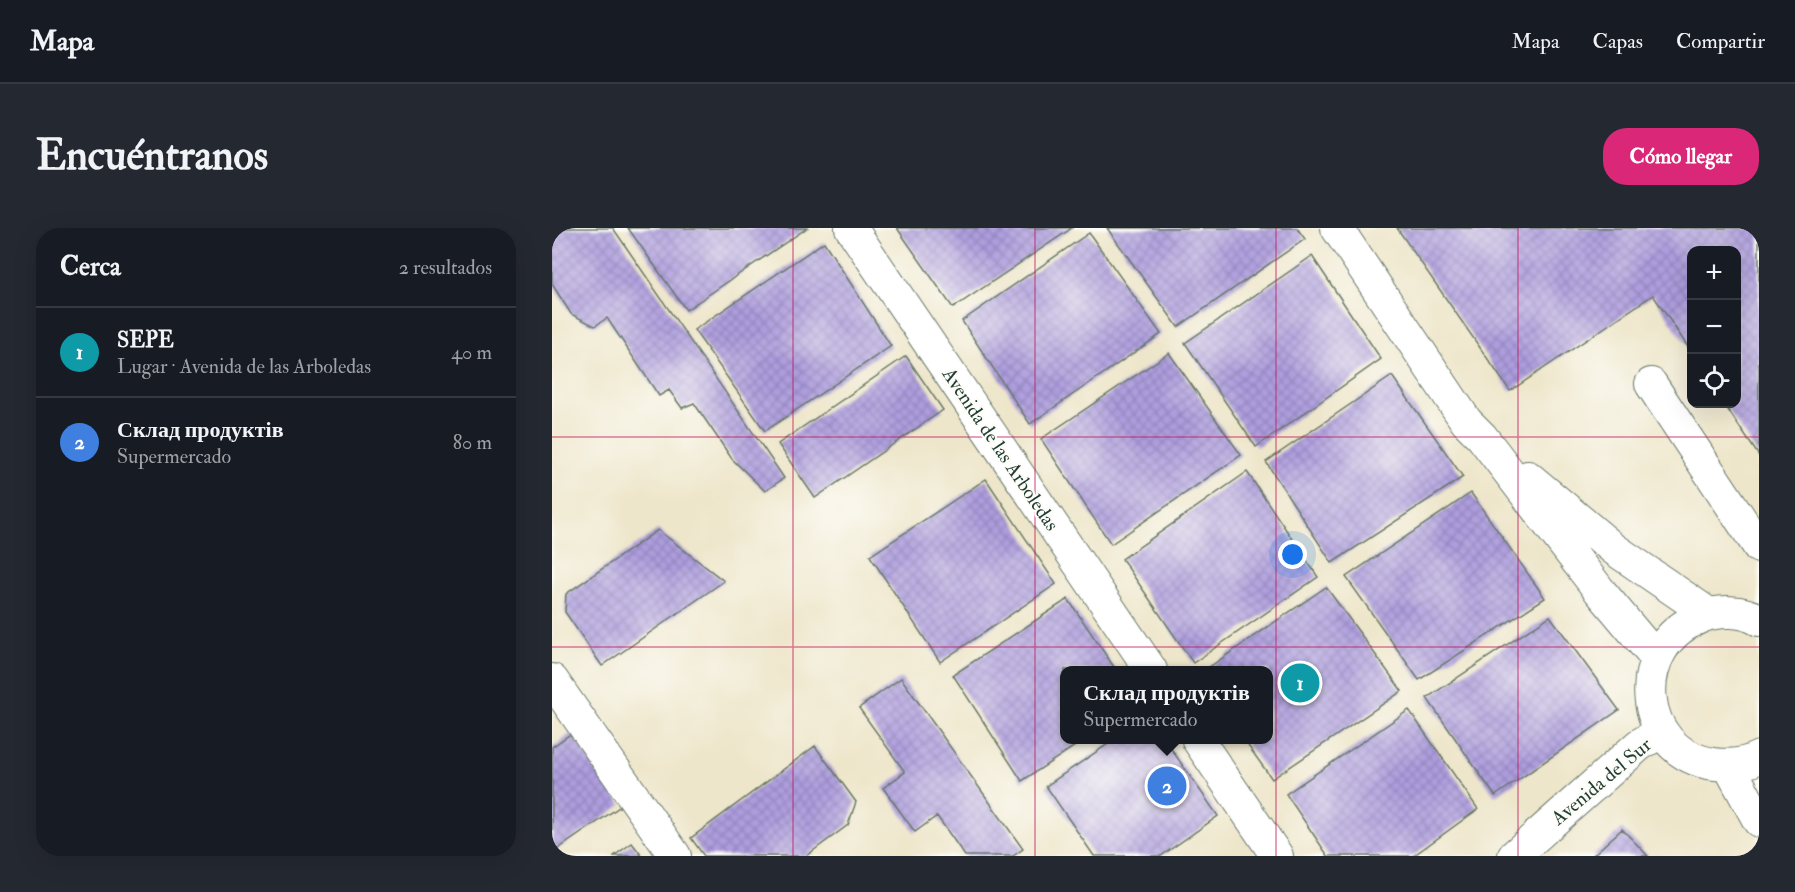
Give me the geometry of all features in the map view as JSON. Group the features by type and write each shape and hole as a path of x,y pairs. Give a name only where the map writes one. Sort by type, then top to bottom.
{"street":[{"name":"Avenida de las Arboledas","path":"851,228 1148,666"},
{"path":"1337,228 1466,421 1614,549 1709,614"},
{"path":"1651,384 1759,547"},
{"path":"1482,437 1599,590 1656,658"},
{"path":"1759,620 1732,612 1709,614 1688,622 1670,637 1656,658 1649,683 1652,708 1662,731 1680,750 1703,762 1729,766 1751,762 1759,758"},
{"path":"552,680 675,856"},
{"name":"Avenida del Sur","path":"1514,856 1639,745 1662,731"},
{"path":"1201,744 1277,856"},
{"path":"1729,766 1759,821"}],"building":[{"path":"552,228 613,228 784,478 765,491 732,459 694,403 682,408 669,390 659,396 607,318 595,326 571,314 552,284"},
{"path":"628,228 807,228 686,310"},
{"path":"897,228 1072,228 953,308"},
{"path":"1107,228 1297,228 1305,239 1178,327"},
{"path":"1397,228 1759,228 1759,456 1727,408 1741,408 1741,246 1687,246 1687,346 1653,295 1510,391"},
{"path":"1089,233 1161,334 1030,424 962,321"},
{"path":"824,242 891,346 765,431 694,330"},
{"path":"1312,256 1381,359 1256,447 1185,343"},
{"path":"1169,353 1241,455 1111,544 1041,439"},
{"path":"906,356 943,410 815,498 778,444"},
{"path":"1392,376 1463,477 1332,563 1266,462"},
{"path":"1247,472 1318,577 1193,663 1122,559"},
{"path":"986,479 1056,584 940,662 870,556"},
{"path":"1471,493 1545,598 1419,680 1346,577"},
{"path":"658,530 724,581 602,666 565,612 566,594"},
{"path":"1326,587 1402,691 1272,779 1247,744 1273,744 1273,666 1211,666"},
{"path":"1068,599 1113,666 1060,666 1060,744 1078,744 1022,781 953,675"},
{"path":"1550,616 1619,710 1495,796 1427,698"},
{"path":"901,678 1023,849 1013,856 965,856 937,816 915,832 883,788 905,772 859,708"},
{"path":"1409,710 1478,809 1413,856 1328,856 1286,794"},
{"path":"572,733 622,805 552,853 552,747"},
{"path":"1108,744 1168,744 1218,816 1161,856 1094,856 1046,786"},
{"path":"815,746 856,802 848,825 806,856 704,856 691,838"},
{"path":"1622,829 1648,856 1592,856"},
{"path":"632,843 642,856 614,856"}],"place":[{"name":"SEPE","path":"1300,683"},
{"name":"Склад продуктів","path":"1167,786"}]}
